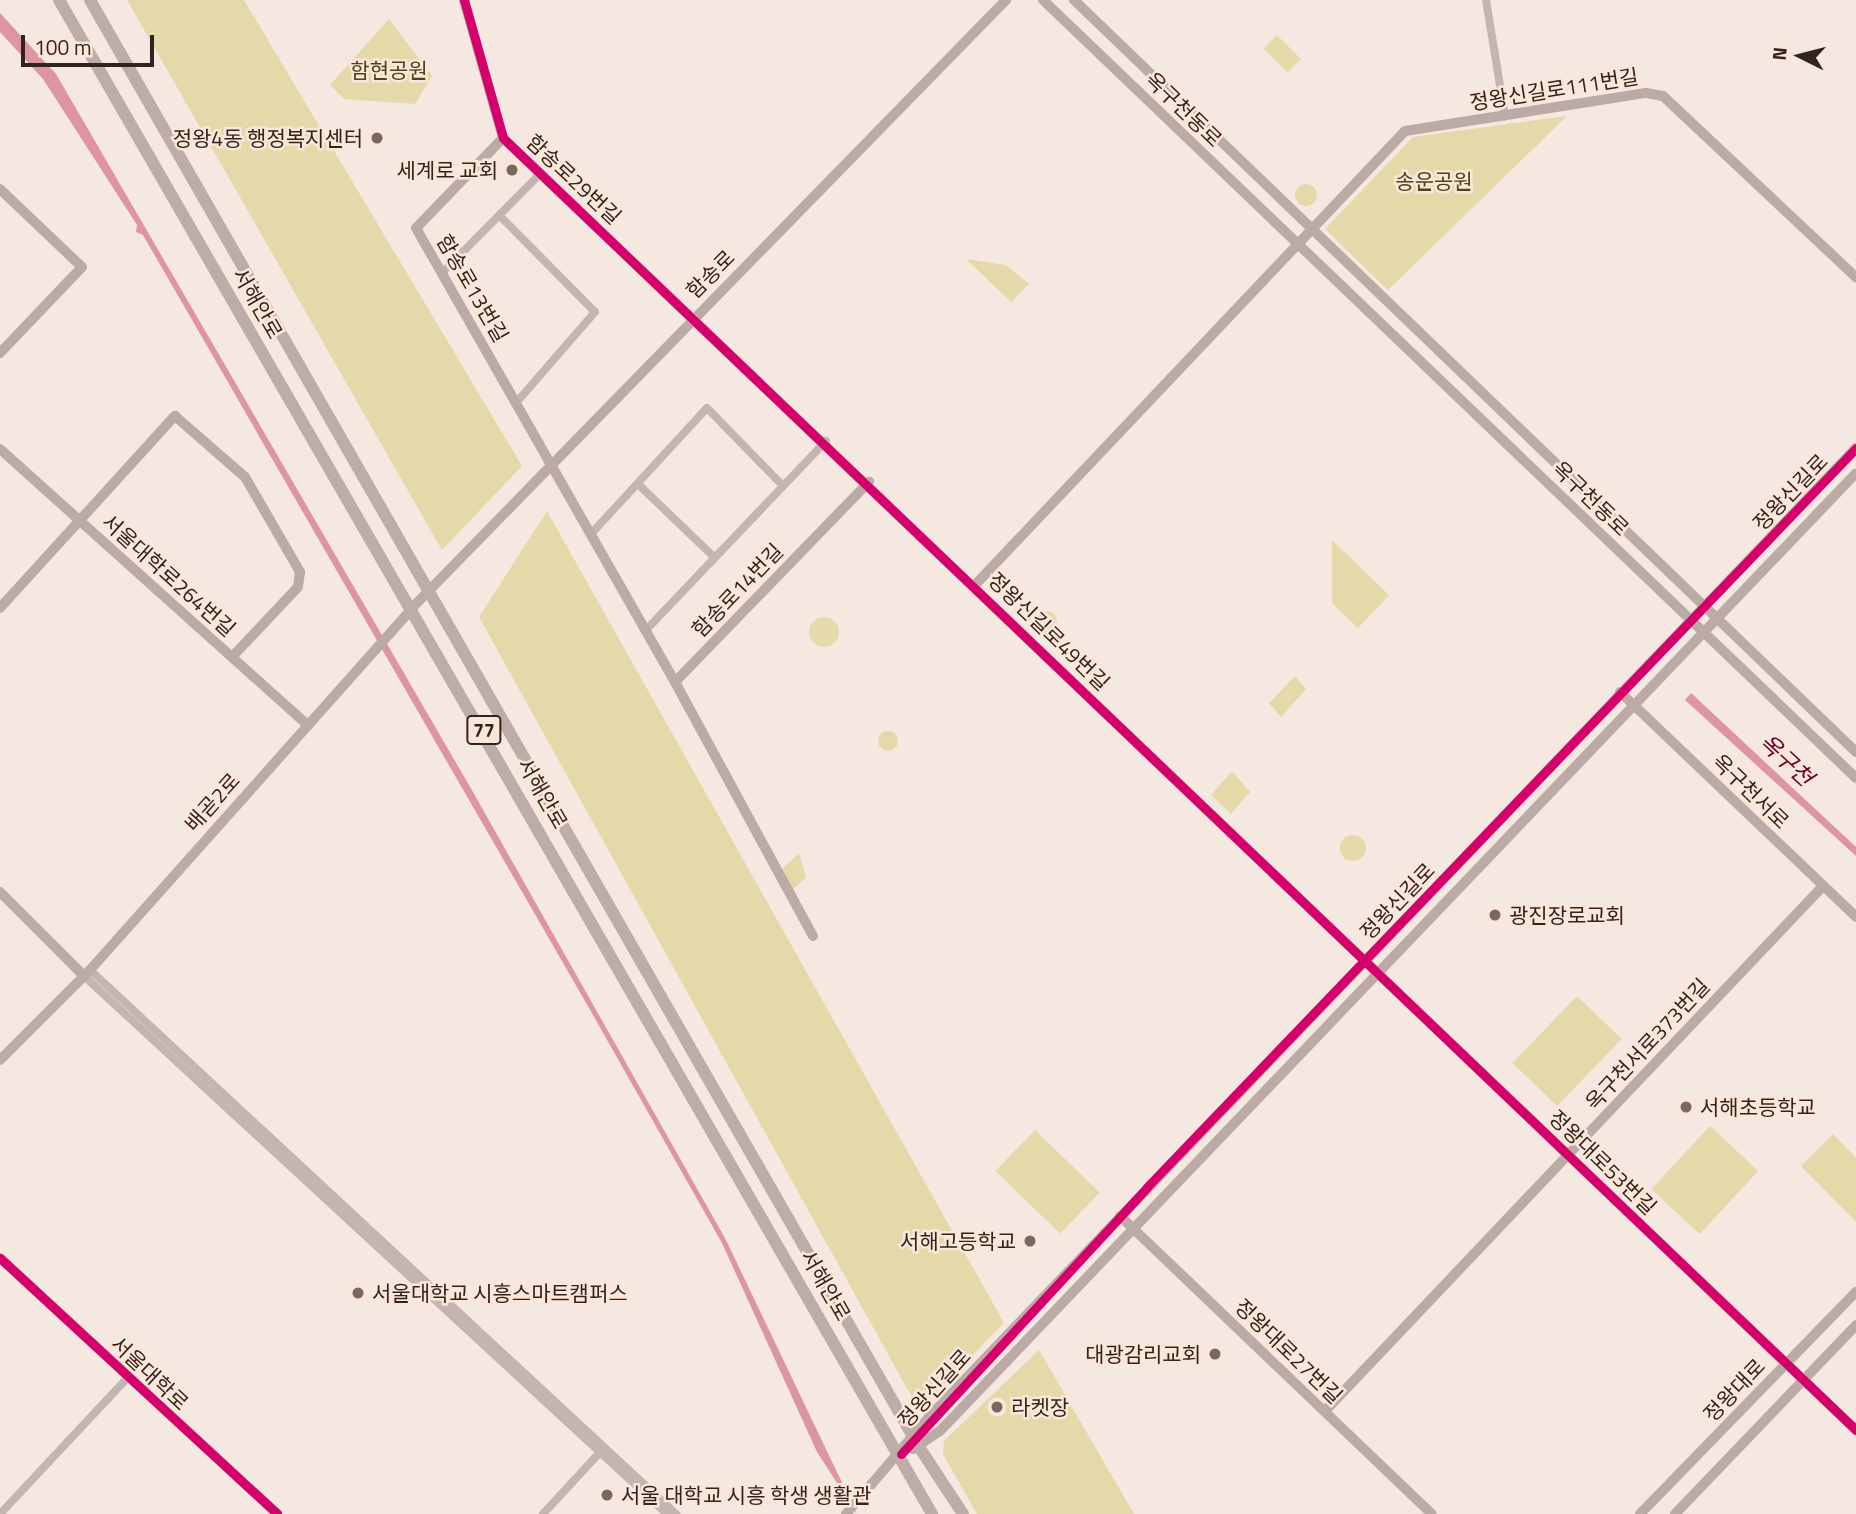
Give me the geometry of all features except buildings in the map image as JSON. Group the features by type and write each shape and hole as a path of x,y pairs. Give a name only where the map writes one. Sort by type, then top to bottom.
{"main road":[{"name":"서해안로","path":"59,0 412,607 903,1459 932,1514"},
{"name":"서해안로","path":"90,0 914,1434 954,1514"},
{"name":"서해안로","path":"921,1450 963,1514"},
{"name":"서해안로","path":"903,1459 940,1514"}],"street":[{"name":"함송로29번길","path":"464,0 503,138 695,316"},
{"name":"함송로","path":"412,607 1006,0"},
{"name":"옥구천동로","path":"1044,0 1856,778"},
{"name":"옥구천동로","path":"1074,0 1856,752"},
{"path":"1486,0 1505,116"},
{"name":"정왕신길로111번길","path":"1312,230 1405,131 1646,93 1663,96 1856,277"},
{"name":"함송로13번길","path":"503,138 416,228 552,466"},
{"path":"442,274 541,173"},
{"path":"0,189 82,267 0,353"},
{"path":"499,215 595,312 516,403"},
{"path":"975,585 1312,230"},
{"name":"정왕신길로49번길","path":"695,316 1366,959 1377,973"},
{"path":"591,534 640,486 707,408 783,486"},
{"name":"서울대학로264번길","path":"0,608 175,416 245,477 300,572 298,587 232,657"},
{"name":"함송로14번길","path":"646,630 826,441"},
{"name":"정왕신길로","path":"903,1459 914,1434 1620,692 1693,622 1856,448"},
{"name":"서울대학로264번길","path":"0,449 308,725"},
{"path":"552,466 675,681 813,936"},
{"name":"정왕신길로","path":"903,1459 921,1450 1856,473"},
{"name":"함송로14번길","path":"675,681 869,482"},
{"path":"640,486 714,557"},
{"name":"배곧2로","path":"0,1060 87,973 398,626 412,607"},
{"name":"옥구천서로","path":"1620,692 1856,917"},
{"name":"옥구천서로373번길","path":"1325,1412 1823,886"},
{"path":"0,892 676,1514"},
{"name":"정왕대로53번길","path":"1377,973 1856,1430"},
{"name":"정왕대로27번길","path":"1120,1216 1432,1514"},
{"name":"서울대학로","path":"0,1258 276,1514"},
{"name":"정왕대로","path":"1640,1514 1856,1292"},
{"name":"정왕대로","path":"1675,1514 1856,1325"},
{"path":"0,1514 128,1377"},
{"path":"543,1514 604,1449"},
{"path":"604,1449 667,1514"},
{"path":"846,1514 888,1468 903,1459"}],"green space":[{"path":"127,0 244,0 522,466 442,550"},
{"name":"함현공원","path":"389,19 432,76 415,104 344,99 330,85"},
{"path":"1277,35 1301,59 1288,72 1264,48"},
{"name":"송운공원","path":"1567,116 1388,290 1325,229 1413,137"},
{"path":"1302,184 1310,184 1317,191 1317,199 1310,206 1302,206 1295,199 1295,191"},
{"path":"966,259 1006,265 1029,284 1011,302"},
{"path":"547,511 1004,1323 919,1410 479,617"},
{"path":"1332,540 1389,595 1358,628 1332,603"},
{"path":"1046,611 1054,614 1057,622 1054,630 1046,633 1038,630 1035,622 1038,614"},
{"path":"824,617 834,622 839,632 834,642 824,647 814,642 809,632 814,622"},
{"path":"1295,676 1306,689 1281,717 1269,703"},
{"path":"884,731 892,731 898,741 892,751 884,751 878,745 878,737"},
{"path":"1232,771 1250,792 1231,814 1211,795"},
{"path":"1353,835 1362,839 1366,848 1362,857 1353,861 1344,857 1340,848 1344,839"},
{"path":"799,853 806,878 792,890 782,869"},
{"path":"1577,996 1622,1039 1557,1106 1512,1063"},
{"path":"1710,1126 1758,1171 1700,1234 1651,1189"},
{"path":"1035,1130 1100,1193 1060,1234 995,1171"},
{"path":"1833,1134 1856,1158 1856,1222 1801,1166"},
{"path":"1039,1350 1134,1514 977,1514 943,1454 944,1441"}],"shaded area":[{"path":"0,13 56,74 473,792 726,1240 857,1514 817,1452 722,1243 589,1008 143,235 136,232 137,225 43,79 0,32"},
{"path":"1691,693 1856,847 1856,856 1685,700"}],"cycle path":[{"path":"464,0 503,138 1856,1430"},
{"path":"901,1454 1147,1187 1856,448"},
{"path":"0,1258 277,1514"}],"place":[{"name":"정왕4동 행정복지센터","path":"377,138"},
{"name":"세계로 교회","path":"512,170"},
{"name":"광진장로교회","path":"1495,915"},
{"name":"서해초등학교","path":"1686,1107"},
{"name":"서해고등학교","path":"1030,1241"},
{"name":"서울대학교 시흥스마트캠퍼스","path":"358,1293"},
{"name":"대광감리교회","path":"1215,1354"},
{"name":"라켓장","path":"997,1407"},
{"name":"서울 대학교 시흥 학생 생활관","path":"607,1495"}],"water label":[{"name":"옥구천","path":"1786,760"}]}
